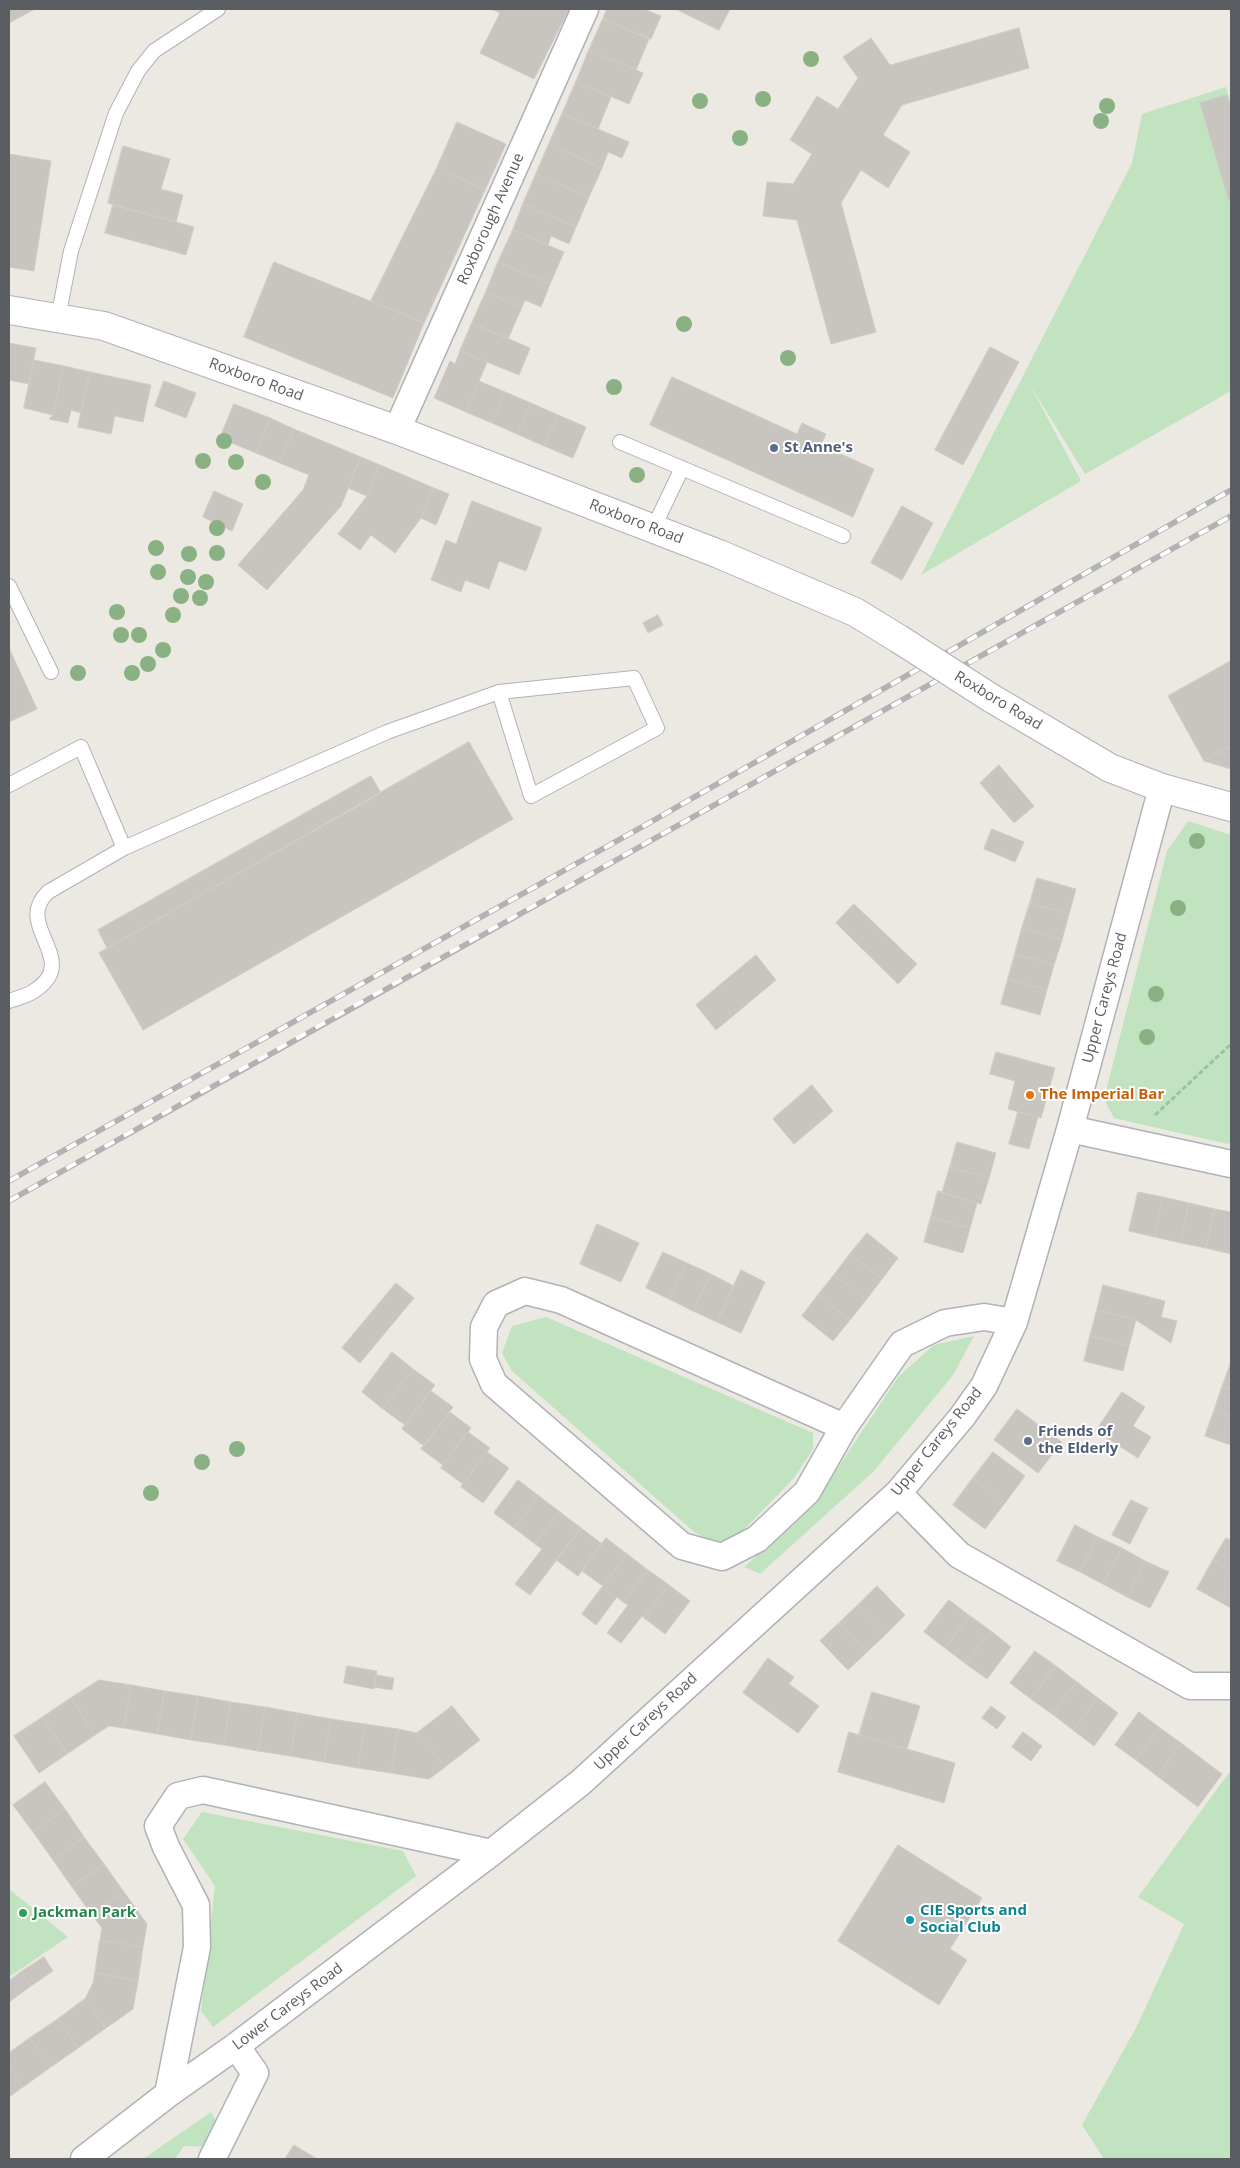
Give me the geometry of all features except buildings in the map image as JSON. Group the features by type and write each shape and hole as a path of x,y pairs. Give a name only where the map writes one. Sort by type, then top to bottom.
{"main road":[{"name":"Roxboro Road","path":"9,310 104,326 397,430 653,529 855,612 991,698 1110,768 1162,788 1231,807"}],"street":[{"name":"Roxborough Avenue","path":"397,430 585,9"},
{"name":"Upper Careys Road","path":"490,1854 580,1783 898,1493 984,1386 1014,1322 1070,1129 1162,788"},
{"path":"1070,1129 1231,1164"},
{"path":"844,1427 561,1300 525,1291 496,1304 484,1327 483,1359 494,1384 682,1546 722,1556 757,1539 807,1492 844,1427 902,1344 945,1323 984,1317 1014,1322"},
{"path":"898,1493 960,1555 1190,1686 1231,1686"},
{"path":"168,2094 197,1947 196,1905 166,1847 158,1826 178,1796 203,1790 490,1854"},
{"name":"Lower Careys Road","path":"84,2159 168,2094 236,2046 490,1854"},
{"path":"212,2159 235,2117 255,2073 236,2046"}],"lane":[{"path":"58,318 71,251 116,113 138,71 154,51 218,9"},
{"path":"620,442 843,536"},
{"path":"653,529 682,468"},
{"path":"9,586 51,672"},
{"path":"9,1001 34,992 48,979 52,965 50,951 38,924 36,913 39,901 48,892 124,848 387,732 499,692 634,678 658,728 531,796 499,692"},
{"path":"9,785 81,747 124,848"}],"path":[{"path":"1127,1142 1231,1044"}],"green space":[{"path":"1226,87 1231,104 1231,391 1085,474 1030,385 1081,481 921,575 1132,163 1142,114"},
{"path":"1188,821 1231,835 1231,1142 1228,1144 1114,1118 1104,1099 1167,851"},
{"path":"546,1317 813,1433 813,1449 794,1478 734,1540 711,1542 693,1531 512,1371 502,1353 512,1326"},
{"path":"974,1336 953,1375 874,1471 760,1574 744,1567 815,1502 899,1376 934,1345"},
{"path":"1231,1770 1231,2159 1104,2159 1082,2125 1137,2026 1184,1924 1138,1897"},
{"path":"202,1812 403,1851 416,1876 213,2027 201,2011 215,1886 183,1839"},
{"name":"Jackman Park","path":"9,1889 68,1937 9,1977"},
{"path":"211,2112 224,2133 215,2147 184,2146 175,2159 143,2159"}],"railway":[{"path":"9,1181 649,823 1231,490"},
{"path":"9,1201 1231,516"}],"place":[{"name":"St Anne's","path":"774,448"},
{"name":"The Imperial Bar","path":"1030,1095"},
{"name":"Friends of the Elderly","path":"1028,1441"},
{"name":"Jackman Park","path":"23,1913"},
{"name":"CIE Sports and Social Club","path":"910,1920"}]}
